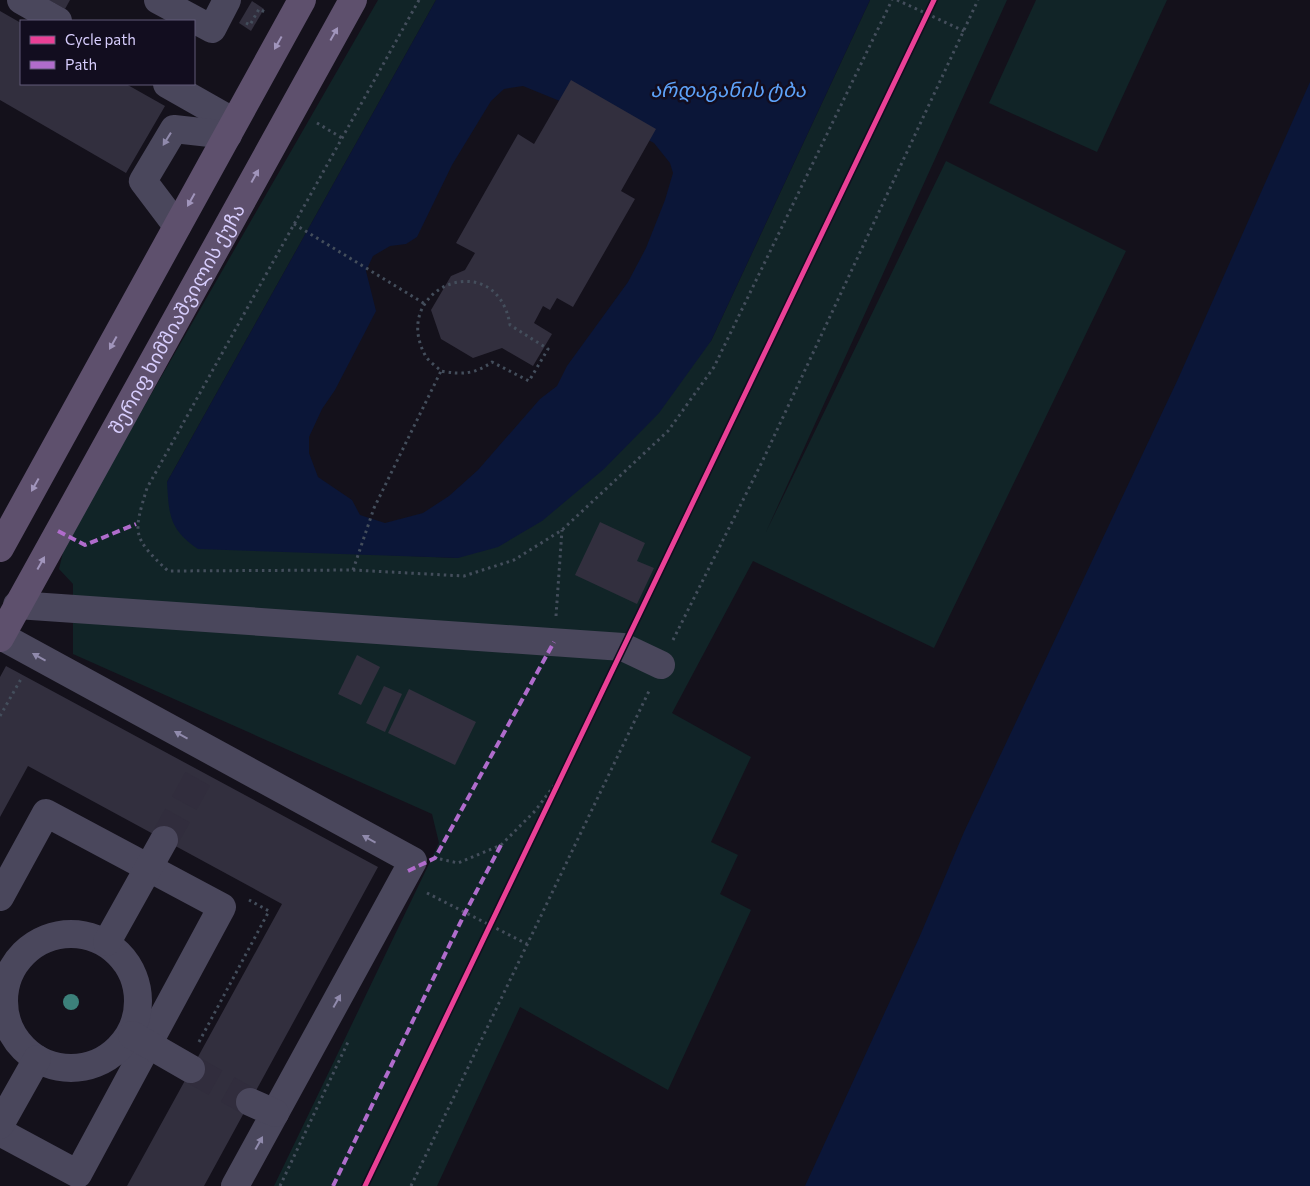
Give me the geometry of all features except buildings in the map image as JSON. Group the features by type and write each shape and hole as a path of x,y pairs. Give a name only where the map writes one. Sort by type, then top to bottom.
{"main road":[{"path":"0,548 302,0"},
{"name":"შერიფ ხიმშიაშვილის ქუჩა","path":"1,637 353,0"}],"lane":[{"path":"21,0 56,20"},
{"path":"158,0 190,7 212,29 227,0"},
{"path":"168,85 231,128"},
{"path":"177,226 143,181 174,128 231,128"},
{"path":"17,605 622,647 661,665"},
{"path":"1,637 207,762 413,861 235,1186"},
{"path":"0,897 46,813 222,907 139,1039 78,1174 0,1132"},
{"path":"107,942 164,840"},
{"path":"139,1039 122,1046 104,1061 82,1068 59,1068 37,1060 20,1046 7,1021 4,1007 7,963 46,939 67,934 89,936 107,942 125,961 136,981 139,1004 134,1026 139,1039 191,1069"},
{"path":"0,1125 37,1060"},
{"path":"250,1102 275,1114"}],"path":[{"path":"418,0 147,488 136,524 143,547 168,571 353,570 464,576 514,560 562,530 668,431 714,367 892,0"},
{"path":"897,0 964,31"},
{"path":"410,1186 661,665 762,462 978,0"},
{"path":"923,23 931,7"},
{"path":"250,25 259,9"},
{"path":"314,121 342,138"},
{"path":"294,224 425,304"},
{"path":"470,281 487,286 502,299 508,310 510,326 548,349 529,381 492,362 480,371 461,375 441,371 426,357 417,334 420,314 429,297 446,285 470,281"},
{"path":"353,570 374,508 441,371"},
{"path":"554,642 562,530"},
{"path":"0,716 23,674"},
{"path":"435,858 458,863 500,845 535,811 569,762"},
{"path":"548,805 564,770"},
{"path":"420,889 526,944"},
{"path":"486,934 494,917"}],"green space":[{"path":"378,0 436,0 167,482 339,553 458,558 711,341 870,0 1007,0 766,532 946,161 1126,251 934,648 753,561 672,713 751,757 711,842 738,855 720,894 751,910 668,1090 520,1007 437,1186 274,1186 439,843 432,814 73,654 73,584 59,569 65,544"},
{"path":"1036,0 1167,0 1097,152 989,103"}],"water":[{"name":"არდაგანის ტბა","path":"436,0 870,0 711,341 659,413 604,469 542,521 498,547 458,558 198,549 181,535 172,520 167,482","holes":["523,86 626,128 654,143 670,163 673,173 665,200 646,248 628,282 567,366 557,386 540,399 478,470 449,496 423,513 385,523 360,515 352,500 318,477 309,453 309,437 322,409 335,390 376,311 366,271 373,256 390,246 406,244 417,237 452,165 491,101 504,89"]},
{"path":"1310,82 1310,1186 805,1186 919,938 964,832 1178,379"}],"tunnel":[{"path":"164,840 202,771"},
{"path":"191,1069 250,1102"}],"marked path":[{"path":"58,531 85,545 136,524"},
{"path":"408,871 435,858 554,642"},
{"path":"333,1186 465,913 501,845"}],"cycle path":[{"path":"365,1186 934,0"}]}
